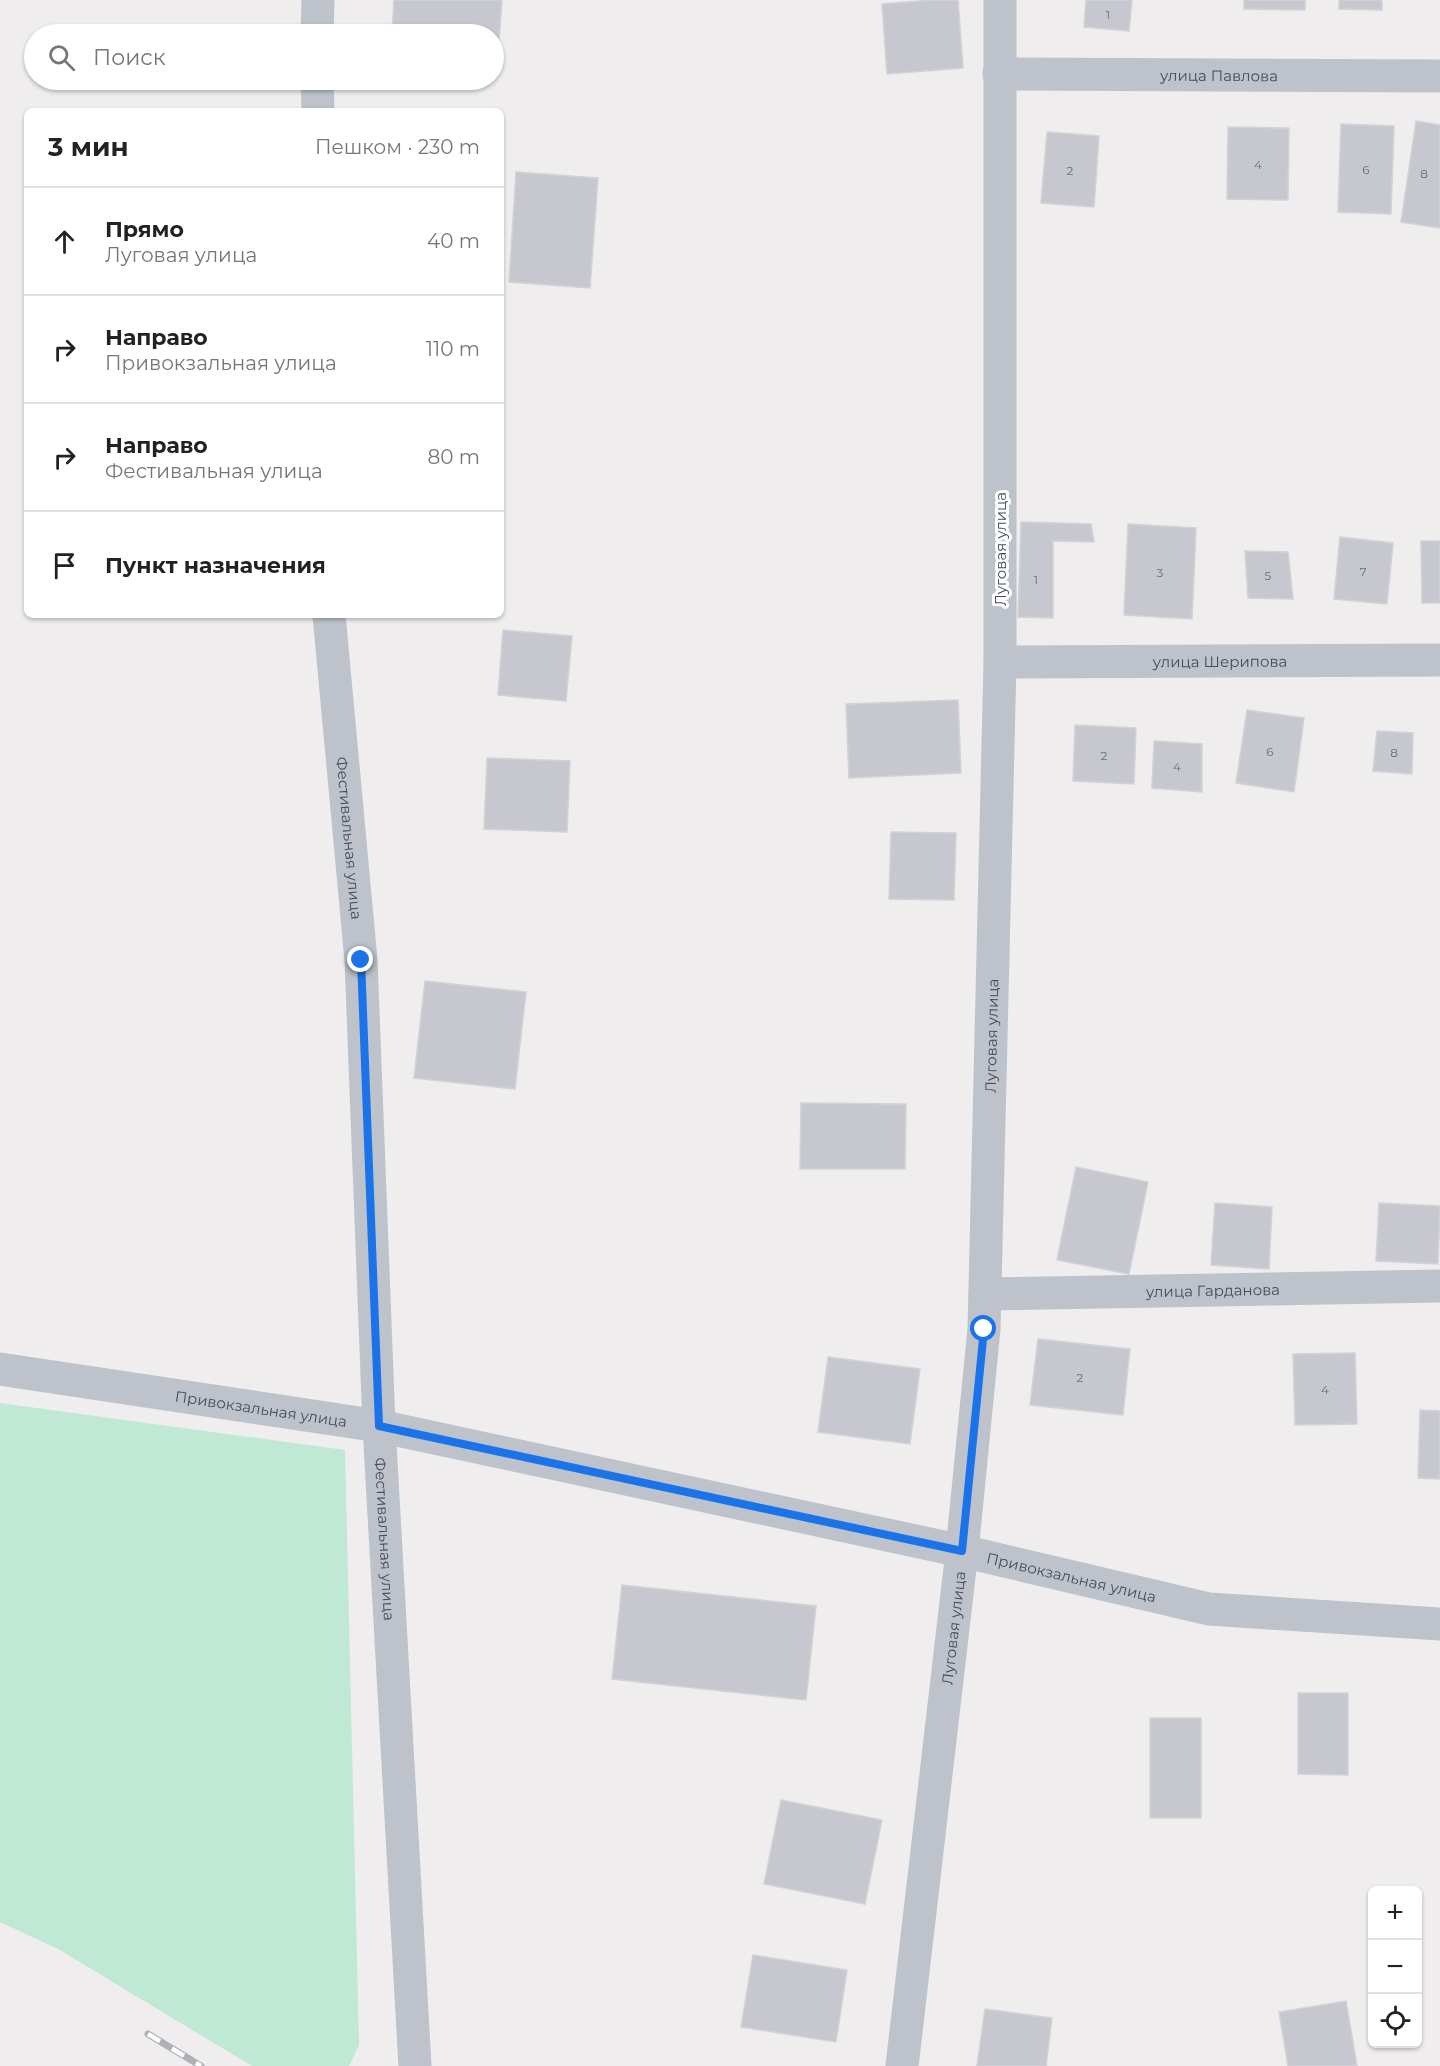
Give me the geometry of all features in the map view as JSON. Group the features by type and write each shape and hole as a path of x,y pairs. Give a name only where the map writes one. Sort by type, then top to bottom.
{"street":[{"path":"317,24 318,0"},
{"name":"Луговая улица","path":"902,2066 962,1551 984,1329 1000,662 1000,0"},
{"name":"улица Павлова","path":"999,74 1440,76"},
{"path":"317,90 318,108"},
{"name":"Фестивальная улица","path":"329,618 361,960 379,1426 415,2066"},
{"name":"улица Шерипова","path":"1000,662 1440,660"},
{"name":"улица Гарданова","path":"985,1294 1440,1286"},
{"name":"Привокзальная улица","path":"0,1369 379,1426 962,1551 1209,1608 1440,1624"}],"green space":[{"path":"0,1403 345,1450 359,2045 349,2066 252,2066 58,1949 0,1922"}],"building":[{"path":"394,0 502,0 500,24 393,24"},
{"path":"958,0 963,68 887,74 882,4"},
{"path":"1086,0 1132,0 1129,31 1084,27"},
{"path":"1244,0 1305,0 1305,10 1244,9"},
{"path":"1339,0 1382,0 1382,10 1339,9"},
{"path":"1416,121 1440,125 1440,228 1401,222"},
{"path":"1341,124 1394,126 1391,214 1338,212"},
{"path":"1228,127 1289,128 1288,200 1227,199"},
{"path":"1047,132 1099,136 1094,207 1041,203"},
{"path":"516,172 598,178 590,288 509,282"},
{"path":"1021,522 1091,524 1094,542 1053,541 1053,618 1018,617"},
{"path":"1128,524 1196,528 1192,619 1124,615"},
{"path":"1340,537 1393,543 1387,604 1334,599"},
{"path":"1421,541 1440,541 1440,603 1422,603"},
{"path":"1245,551 1288,552 1293,599 1248,598"},
{"path":"503,630 572,636 566,701 498,695"},
{"path":"958,700 961,773 849,778 846,704"},
{"path":"1247,710 1304,718 1294,792 1236,783"},
{"path":"1075,725 1136,728 1134,784 1073,781"},
{"path":"1377,731 1413,733 1412,774 1373,771"},
{"path":"1154,741 1202,744 1202,792 1152,788"},
{"path":"487,758 570,761 567,832 484,829"},
{"path":"891,832 956,833 954,900 889,899"},
{"path":"425,981 526,992 515,1089 414,1078"},
{"path":"801,1103 906,1104 905,1169 800,1169"},
{"path":"1076,1167 1148,1182 1129,1274 1057,1260"},
{"path":"1215,1203 1272,1207 1269,1269 1211,1265"},
{"path":"1379,1203 1440,1206 1438,1264 1376,1261"},
{"path":"1038,1339 1130,1349 1123,1415 1030,1405"},
{"path":"1355,1353 1357,1424 1295,1425 1293,1354"},
{"path":"828,1357 920,1369 910,1444 818,1432"},
{"path":"1420,1410 1440,1411 1440,1479 1418,1478"},
{"path":"622,1585 816,1606 806,1700 612,1679"},
{"path":"1298,1693 1348,1693 1348,1775 1298,1774"},
{"path":"1150,1718 1201,1718 1201,1818 1150,1818"},
{"path":"781,1800 882,1820 865,1904 764,1884"},
{"path":"753,1955 847,1970 836,2042 741,2027"},
{"path":"1346,2001 1357,2066 1288,2066 1279,2012"},
{"path":"985,2009 1052,2018 1046,2066 977,2066"}],"railway":[{"path":"148,2034 201,2066"}],"route":[{"path":"361,960 379,1426 962,1551 984,1329"}]}
